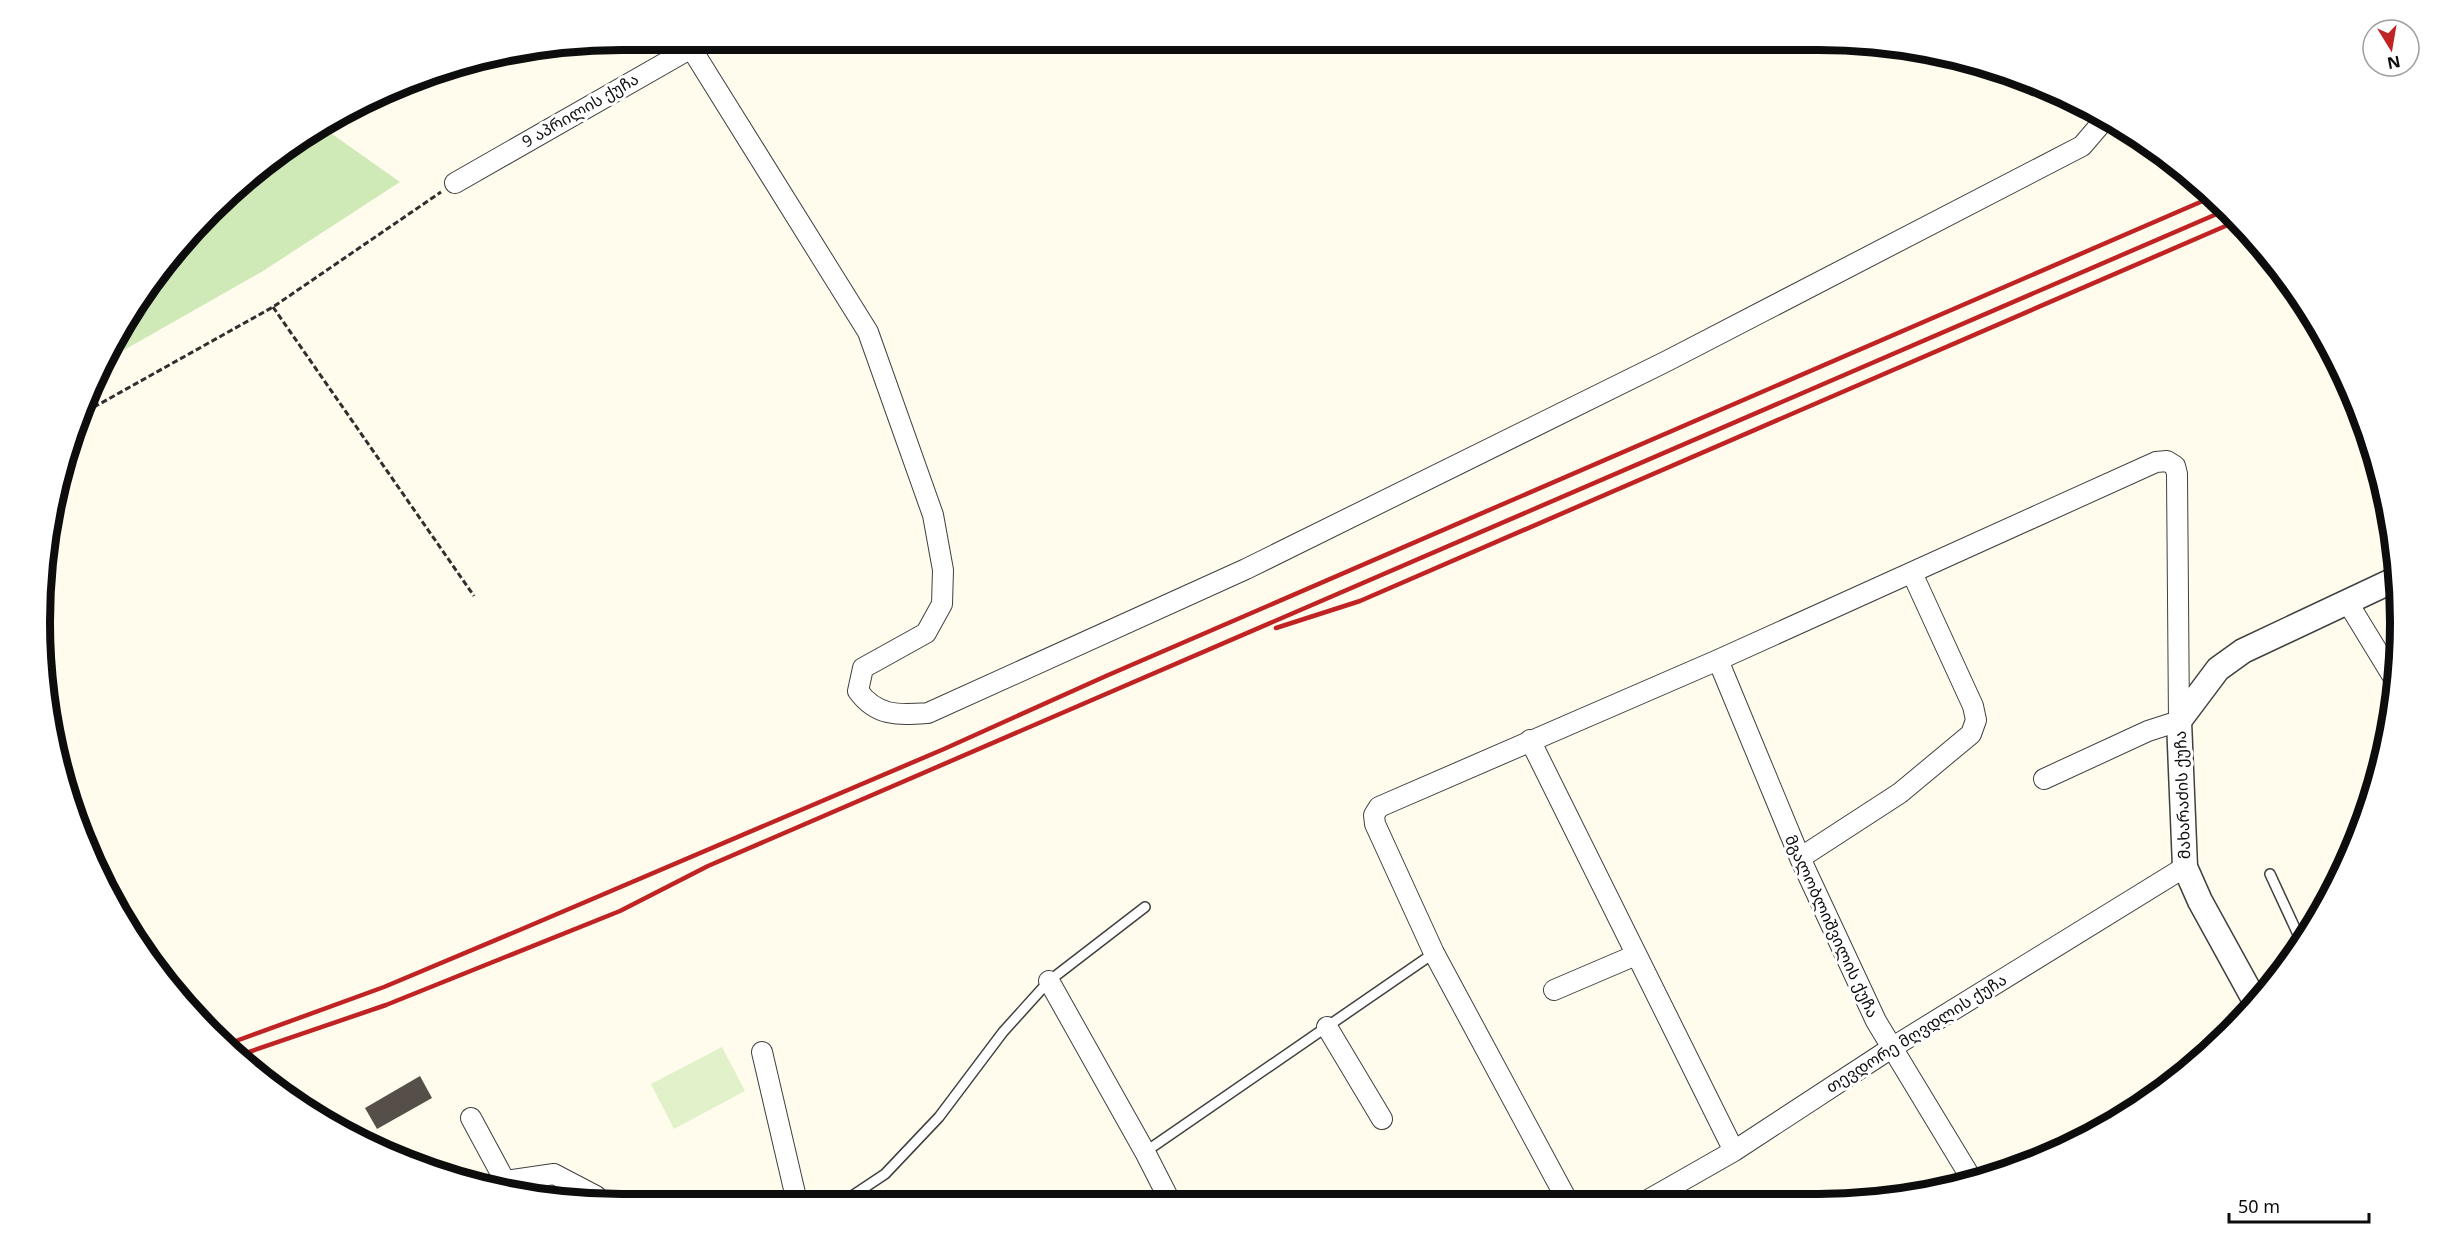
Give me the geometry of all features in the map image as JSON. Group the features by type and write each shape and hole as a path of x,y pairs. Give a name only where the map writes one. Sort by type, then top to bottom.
{"street":[{"name":"9 აპრილის ქუჩა","path":"455,183 688,50"},
{"path":"703,50 868,332 933,515 943,570 942,604 926,633 863,668 858,691 868,704 897,716 928,712 1246,569 1667,361 2082,146 2101,124"},
{"path":"1564,1194 1434,953 1375,824 1374,815 1379,807 1718,660 2156,462 2167,461 2175,466 2177,474 2179,721"},
{"path":"1800,858 1900,793 1971,734 1976,720 1973,705 1912,573"},
{"path":"2044,779 2148,731 2179,721 2218,669 2243,651 2388,583"},
{"path":"2348,603 2387,667"},
{"name":"მგალობლიშვილის ქუჩა","path":"1718,660 1800,858 1876,1022 1968,1173"},
{"name":"მახარაძის ქუჩა","path":"2179,721 2185,867 2200,901 2251,995"},
{"path":"1530,740 1734,1151"},
{"name":"თევდორე მღვდლის ქუჩა","path":"1659,1194 1734,1151 1893,1047 2185,867"},
{"path":"1554,990 1636,955"},
{"path":"1049,981 1166,1194"},
{"path":"1327,1027 1382,1119"},
{"path":"762,1052 795,1194"},
{"path":"471,1118 505,1180 554,1173 589,1192"}],"lane":[{"path":"2270,874 2297,933"},
{"path":"855,1194 885,1174 939,1117 1003,1032 1049,981 1145,907"},
{"path":"1145,1152 1434,953"}],"path":[{"path":"91,409 273,307 455,183"},
{"path":"273,307 474,596"}],"green space":[{"path":"328,131 400,182 263,271 115,355 146,304 191,244 244,191"},
{"path":"722,1047 745,1091 674,1129 651,1084"}],"building":[{"path":"420,1076 432,1098 377,1129 365,1108"}],"railway":[{"path":"234,1042 384,987 944,749 1106,676 2205,200"},
{"path":"245,1053 386,1005 620,911 708,866 2218,213"},
{"path":"1276,628 1360,601 2229,224"}]}
